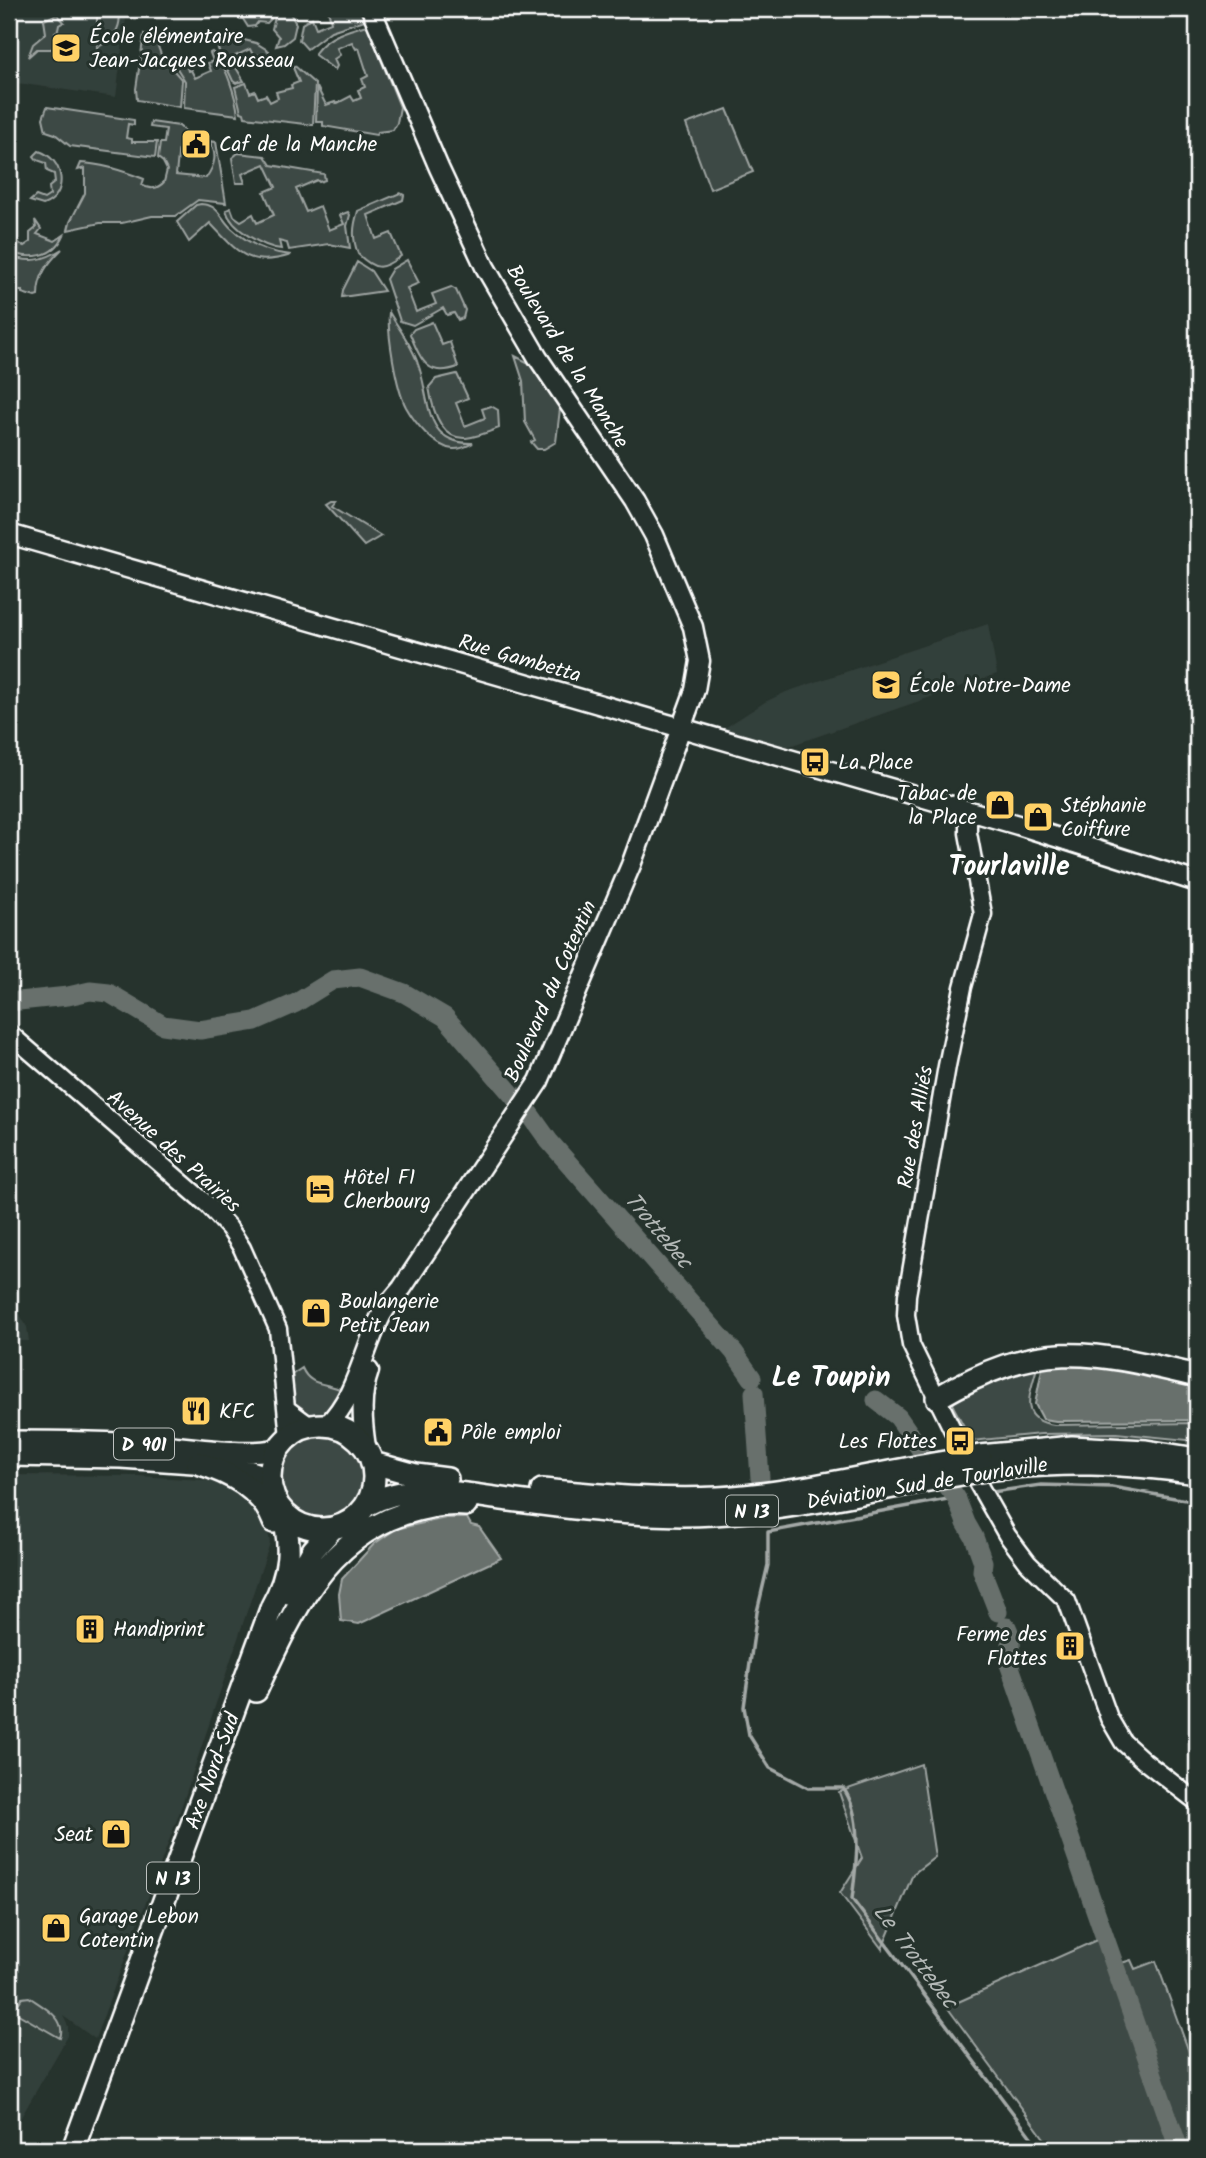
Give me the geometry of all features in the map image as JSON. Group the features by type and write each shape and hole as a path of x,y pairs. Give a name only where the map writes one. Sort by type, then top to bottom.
{"highway":[{"path":"937,1398 995,1368 1035,1356 1054,1354 1112,1356 1197,1376"},
{"path":"319,1426 342,1429 355,1436 369,1455 375,1478 373,1492 358,1516 332,1529 304,1526 292,1520 281,1510 270,1482 273,1459 284,1443 319,1426"},
{"name":"Déviation Sud de Tourlaville","path":"981,1469 1072,1447 1146,1451 1197,1458"},
{"name":"Déviation Sud de Tourlaville","path":"369,1455 416,1475 559,1492 660,1499 718,1498 942,1470 1038,1464 1144,1466 1197,1474"},
{"path":"198,1463 224,1471 240,1481 260,1499 272,1518 281,1555 272,1606"},
{"name":"Déviation Sud de Tourlaville","path":"367,1505 400,1491 428,1490 656,1515 714,1514 759,1510 942,1470"},
{"name":"N 13","path":"256,1691 295,1610 315,1578 342,1550 373,1528 392,1518 433,1507 459,1504 541,1511 558,1506"},
{"name":"Axe Nord-Sud","path":"74,2149 272,1606 280,1592 289,1557 287,1528 281,1510"},
{"name":"Axe Nord-Sud","path":"87,2149 216,1792 256,1691 282,1607 313,1550 332,1529"}],"main road":[{"name":"Boulevard de la Manche","path":"371,9 479,256 538,358 642,513 669,568 693,627 700,661 698,680 681,728"},
{"name":"Rue Gambetta","path":"9,534 1018,825 1197,882"},
{"name":"Boulevard du Cotentin","path":"319,1426 341,1411 379,1319 539,1081 631,865 681,728"},
{"name":"Boulevard du Cotentin","path":"369,1455 363,1425 364,1387 402,1288"},
{"name":"D 901","path":"9,1441 159,1445 249,1452 284,1443"},
{"name":"D 901","path":"9,1457 121,1458 244,1467 270,1482"}],"street":[{"name":"Rue des Alliés","path":"959,1443 911,1345 906,1315 907,1295 949,1053 983,914 968,833 968,811"},
{"name":"Avenue des Prairies","path":"9,1033 208,1205 229,1228 250,1264 278,1329 283,1394 287,1409 284,1443"},
{"path":"287,1409 319,1426"},
{"path":"981,1469 1007,1535 1028,1563 1067,1601 1109,1718 1123,1742 1197,1802"}],"shaded area":[{"name":"École élémentaire Jean-Jacques Rousseau","path":"9,9 136,9 133,19 126,18 116,97 9,82"},
{"path":"105,9 118,9 118,27 112,37 97,48 97,14"},
{"path":"273,9 288,9 296,24 293,37 276,46 279,37 272,29 275,17"},
{"path":"273,9 270,13 271,19 267,23 258,22 255,26 248,27 243,19 231,16 229,10"},
{"path":"328,9 360,9 368,19 331,31 307,49 299,40 302,24 312,18 316,28 331,22"},
{"path":"57,14 64,22 55,32 55,46 51,49 37,49 28,57 33,44 46,33 44,20"},
{"path":"367,25 400,107 393,130 378,132 376,135 323,126 323,122 316,122 317,87 326,105 336,104 351,96 354,101 361,98 358,90 365,87 362,79 368,76 359,48 356,49 352,42 337,48 340,55 334,59 337,66 335,70 315,53 332,38"},
{"path":"144,34 155,39 162,57 182,80 180,107 137,100 136,89"},
{"path":"228,36 256,43 269,51 262,63 258,55 254,57 250,49 235,56 235,66 244,81 233,81 217,47 220,37"},
{"path":"212,52 226,72 238,115 184,108 185,81 173,62 184,56 188,71 191,70 195,78 211,71 208,63 213,61"},
{"path":"292,65 315,84 313,125 245,117 241,112 235,87 246,83 250,93 255,91 258,98 266,95 270,102 278,98 276,92 292,88 291,85 299,82"},
{"path":"47,107 134,120 134,125 128,124 126,138 132,139 132,142 157,142 155,157 70,146 55,134 46,131 43,118"},
{"path":"727,109 753,172 710,189 686,124"},
{"path":"151,122 179,126 187,133 187,139 179,145 176,175 206,178 214,160 214,150 209,141 216,142 226,203 198,200 176,216 152,216 68,230 85,193 85,168 78,170 81,163 105,166 136,176 144,179 142,185 148,188 164,182 167,170 158,158 166,129 150,127"},
{"path":"39,151 54,161 60,177 57,193 43,205 30,201 36,196 44,199 50,195 49,187 55,182 54,174 47,171 46,163 34,156"},
{"path":"238,153 265,156 271,165 324,174 325,180 317,180 296,189 306,212 320,206 329,230 344,224 340,215 348,212 350,248 329,244 289,250 287,243 279,241 281,249 274,248 241,230 226,210 231,208 234,216 241,221 253,214 257,223 274,215 264,192 276,187 265,164 242,174 245,183 236,183 232,158"},
{"path":"400,193 404,195 403,200 368,215 376,239 391,233 401,256 384,266 374,266 358,254 356,248 354,232 358,211"},
{"path":"196,205 212,206 243,238 274,252 291,255 264,260 244,255 210,223 189,242 177,222"},
{"path":"35,220 41,229 37,234 55,241 64,235 60,243 41,255 25,256 9,252 9,248 17,243 24,246 30,242 30,233 36,228"},
{"path":"62,249 45,270 38,296 22,291 9,291 9,256 36,260"},
{"path":"407,260 419,283 407,288 416,312 436,304 432,294 451,287 456,290 465,310 463,318 458,320 454,313 447,315 443,308 413,325 400,321 386,279 392,269"},
{"path":"357,262 371,271 384,291 342,297"},
{"path":"389,312 415,357 431,417 437,427 445,436 473,443 458,449 439,444 420,427 406,407 393,360"},
{"path":"432,322 442,345 450,342 458,367 439,370 432,368 422,359 410,334 414,329"},
{"path":"515,356 529,363 560,409 556,442 544,449 537,449 531,442 535,440 525,422 523,381"},
{"path":"457,374 468,398 456,403 465,426 485,418 482,409 491,406 498,410 499,428 466,438 450,434 444,428 432,404 429,387 436,379"},
{"path":"336,501 332,506 381,536 364,546 326,504"},
{"name":"École Notre-Dame","path":"988,624 997,674 784,748 723,729 786,692"},
{"path":"9,1295 27,1327 29,1341 9,1341"},
{"path":"1068,1362 1197,1384 1197,1420 1043,1419 1035,1404 1043,1364"},
{"path":"1038,1363 1029,1402 1034,1417 1042,1422 1054,1425 1197,1423 1197,1441 1116,1433 1041,1434 972,1441 953,1406 955,1396"},
{"path":"302,1368 314,1381 342,1390 333,1407 324,1416 312,1418 294,1404 290,1376"},
{"path":"322,1434 346,1441 358,1453 365,1477 358,1501 346,1513 322,1520 298,1513 286,1501 279,1477 286,1453 298,1441"},
{"path":"9,1475 139,1476 236,1482 267,1525 270,1543 178,1817 95,2039 63,2016 68,2026 68,2036 9,2138"},
{"path":"446,1518 467,1518 471,1525 479,1527 501,1558 359,1624 341,1621 339,1594 342,1579 374,1544 396,1529"},
{"path":"921,1764 935,1857 913,1874 882,1949 840,1893 862,1858 839,1792"},
{"path":"1101,1938 1115,1965 1131,1960 1135,1969 1156,1961 1197,2074 1197,2149 1052,2149 947,2007"},
{"path":"29,1997 57,2019 60,2038 13,2011 22,1998"}],"waterway":[{"name":"Trottebec","path":"9,1002 90,991 109,993 163,1025 200,1030 255,1021 296,1003 333,980 360,977 404,993 445,1017 516,1099"},
{"name":"Trottebec","path":"529,1113 549,1141 734,1352 752,1378"},
{"name":"Trottebec","path":"754,1393 760,1478"},
{"path":"876,1400 898,1417 921,1450"},
{"path":"946,1484 956,1497 974,1537 983,1562 982,1571 998,1612"},
{"path":"992,1492 1041,1485 1112,1487 1192,1501"},
{"name":"Le Trottebec","path":"964,1496 768,1532 768,1565 757,1612 744,1707 749,1735 770,1768 808,1788 843,1788 850,1799 856,1827 852,1899 1040,2149"},
{"path":"1007,1627 1011,1644 1008,1661 1179,2149"}],"place":[{"name":"École élémentaire Jean-Jacques Rousseau","path":"66,48"},
{"name":"Caf de la Manche","path":"196,144"},
{"name":"École Notre-Dame","path":"886,685"},
{"name":"La Place","path":"815,762"},
{"name":"Tabac de la Place","path":"1000,805"},
{"name":"Stéphanie Coiffure","path":"1038,817"},
{"name":"Hôtel F1 Cherbourg","path":"320,1189"},
{"name":"Boulangerie Petit Jean","path":"316,1313"},
{"name":"KFC","path":"196,1411"},
{"name":"Pôle emploi","path":"438,1432"},
{"name":"Les Flottes","path":"960,1441"},
{"name":"Handiprint","path":"90,1629"},
{"name":"Ferme des Flottes","path":"1070,1646"},
{"name":"Seat","path":"116,1834"},
{"name":"Garage Lebon Cotentin","path":"56,1928"}],"district":[{"name":"Tourlaville","path":"1009,865"},
{"name":"Le Toupin","path":"831,1376"}]}
